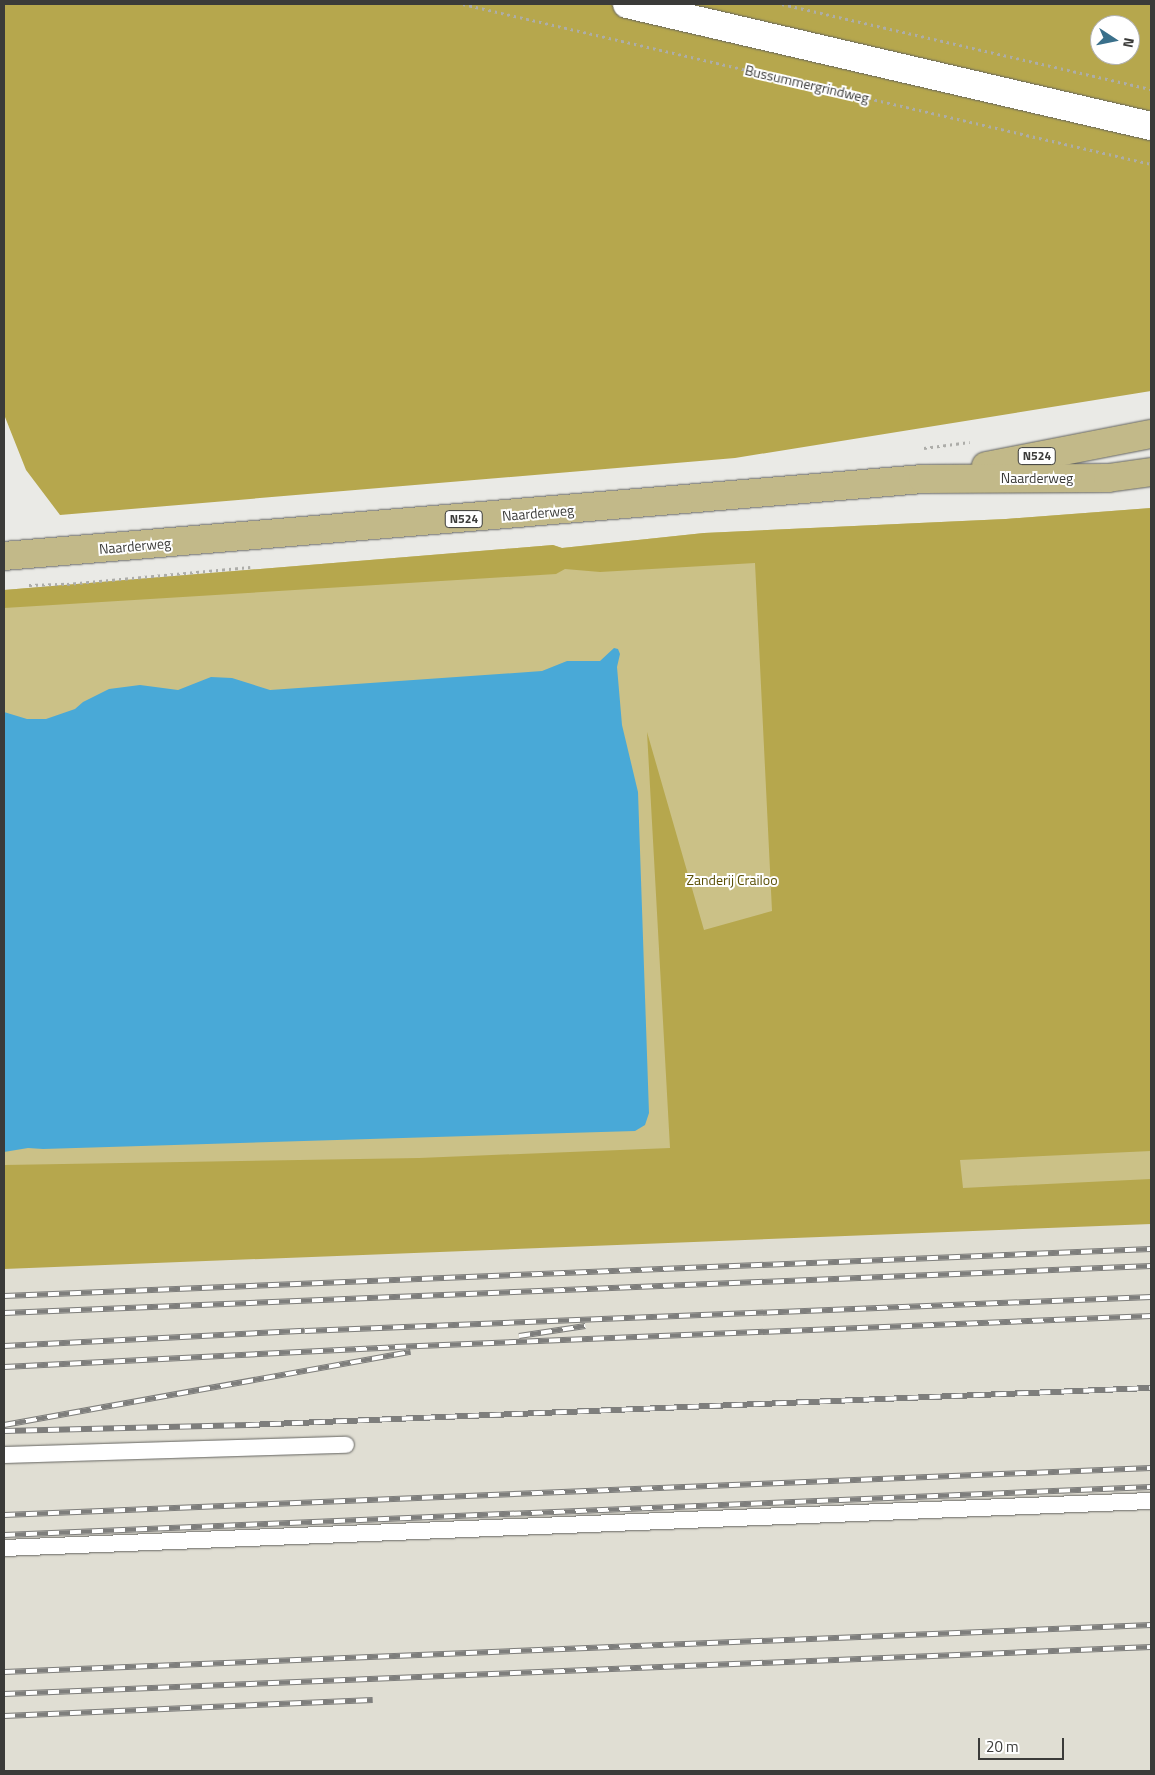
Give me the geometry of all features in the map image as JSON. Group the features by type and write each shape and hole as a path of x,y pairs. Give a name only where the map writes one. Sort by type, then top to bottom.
{"main road":[{"name":"Naarderweg","path":"923,478 1151,434"},
{"name":"Naarderweg","path":"4,556 923,478 1108,478 1151,472"}],"street":[{"path":"627,4 1151,126"}],"lane":[{"path":"4,1455 346,1445"},
{"path":"4,1548 1151,1501"}],"path":[{"name":"Bussummergrindweg","path":"463,4 1151,164"},
{"path":"782,4 1151,89"}],"shaded area":[{"path":"4,4 1151,4 1151,391 735,458 60,515 26,470 5,417"},
{"path":"1151,508 1151,1151 960,1160 963,1188 1151,1179 1151,1224 4,1269 4,1165 419,1158 670,1148 647,732 704,930 772,911 755,563 600,572 565,569 556,574 4,608 4,590 553,545 562,548 704,533 1006,519"},
{"path":"4,1224 1151,1224 1151,1771 4,1771"}],"green space":[{"name":"Zanderij Crailoo","path":"1151,508 1151,1206 4,1265 4,590 553,545 562,548 704,533 1006,519"}],"water":[{"path":"614,648 618,649 620,654 617,667 622,725 638,792 649,1113 645,1125 635,1131 28,1148 4,1152 4,712 27,719 46,719 75,709 83,702 109,689 140,685 178,690 211,677 232,678 270,690 542,671 567,661 600,661"}],"railway":[{"path":"4,1296 1151,1249"},
{"path":"4,1313 1151,1266"},
{"path":"4,1346 305,1331 1151,1297"},
{"path":"4,1367 395,1347 1151,1316"},
{"path":"519,1336 585,1326"},
{"path":"4,1425 410,1352"},
{"path":"4,1431 248,1425 1151,1388"},
{"path":"4,1515 1151,1468"},
{"path":"4,1535 1151,1487"},
{"path":"4,1672 1151,1625"},
{"path":"4,1694 1151,1647"},
{"path":"4,1716 373,1700"}]}
